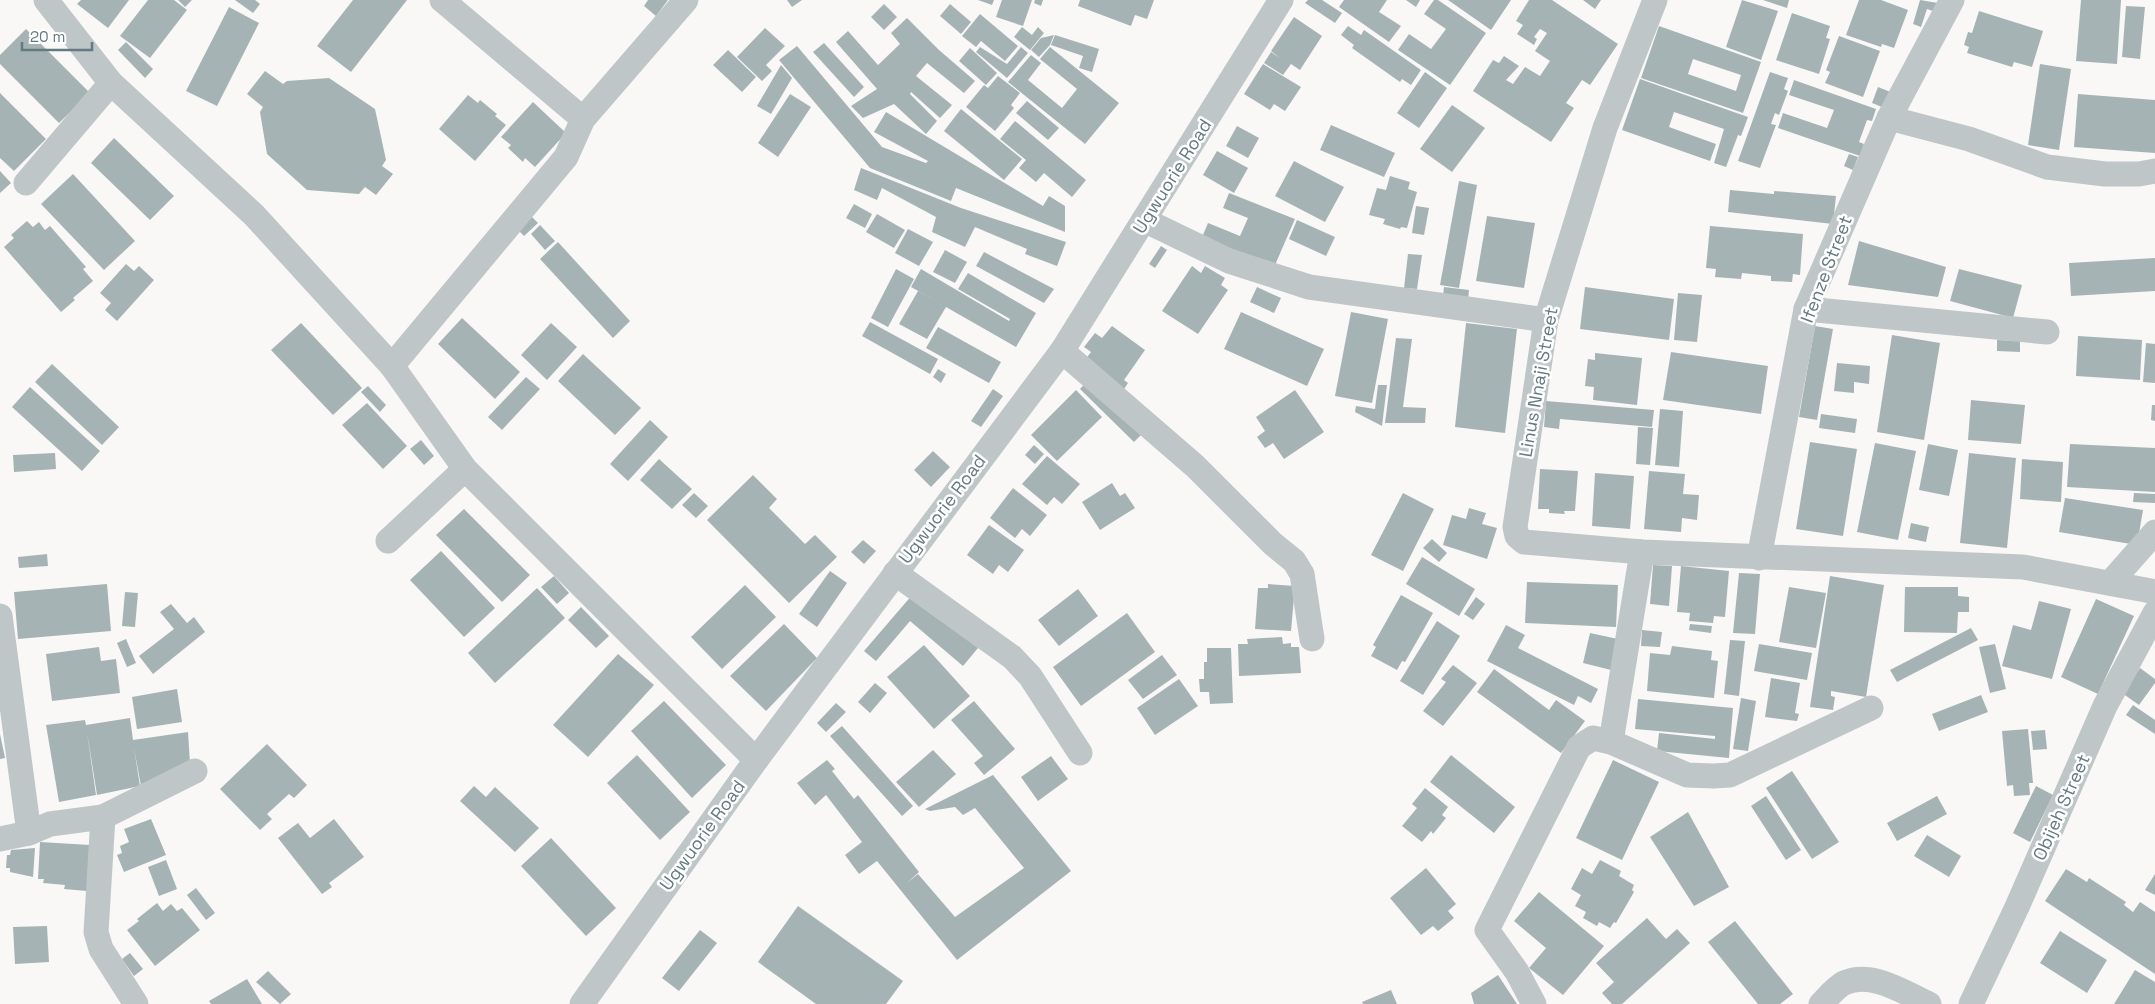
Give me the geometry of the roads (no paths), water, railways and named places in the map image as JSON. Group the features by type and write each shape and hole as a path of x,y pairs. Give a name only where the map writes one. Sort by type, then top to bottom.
{"street":[{"path":"46,0 111,83 254,215 392,366 465,468 756,760"},
{"path":"442,0 583,118"},
{"path":"392,366 566,157 583,118 686,0"},
{"name":"Ugwuorie Road","path":"582,1004 756,760 1062,350 1281,0"},
{"name":"Linus Nnaji Street","path":"1655,0 1605,128 1546,320 1515,527 1517,536 1524,542 1642,552 1759,558"},
{"name":"Ifenze Street","path":"1759,558 1806,309 1889,118 1952,0"},
{"path":"26,183 111,83"},
{"path":"1889,118 1970,139 2047,167 2105,174 2139,174 2155,171"},
{"path":"1144,220 1229,261 1310,287 1546,320"},
{"path":"1806,309 2047,332"},
{"path":"1062,350 1195,466 1273,544 1294,561 1302,574 1312,640"},
{"path":"388,541 465,468"},
{"path":"2110,583 2155,532"},
{"path":"1610,742 1642,552"},
{"path":"1759,558 2023,567 2150,591 2155,594"},
{"path":"895,573 1012,656 1030,676 1080,753"},
{"name":"Obijeh Street","path":"1971,1004 2021,898 2105,706 2155,613"},
{"path":"0,616 29,833"},
{"path":"1534,1004 1517,972 1488,930 1579,747 1593,738 1610,742 1687,775 1730,775 1871,708"},
{"path":"0,839 29,833 50,824 102,817 195,771"},
{"path":"102,817 96,932 101,949 136,1004"},
{"path":"1820,1004 1844,983 1866,978 1929,1004"}]}
